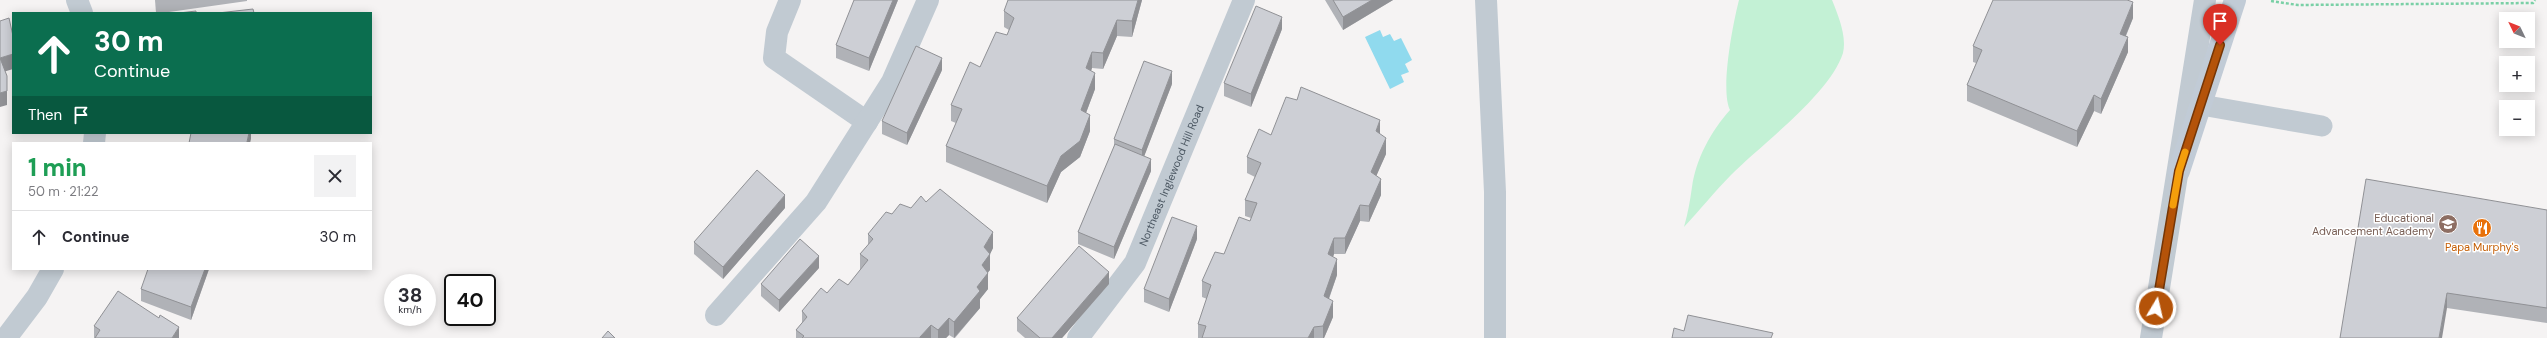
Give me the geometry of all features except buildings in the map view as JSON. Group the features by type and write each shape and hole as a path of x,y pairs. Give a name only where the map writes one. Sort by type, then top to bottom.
{"main road":[{"path":"2179,171 2195,104 2235,0"}],"street":[{"path":"77,0 82,12"},
{"path":"790,0 777,32 774,58 867,122"},
{"path":"716,315 816,202 892,82 928,0"},
{"name":"Northeast Inglewood Hill Road","path":"1078,338 1134,263 1244,0"},
{"path":"1486,0 1495,192 1494,338"},
{"path":"2195,104 2205,0"},
{"path":"2151,338 2179,171"},
{"path":"6,338 37,297 52,270"}],"lane":[{"path":"2195,104 2322,126"}],"path":[{"path":"2271,1 2298,5 2533,3 2535,0"}],"green space":[{"path":"1739,0 1832,0 1843,33 1843,53 1836,69 1810,101 1794,118 1719,187 1684,227 1697,166 1705,146 1730,110 1726,88 1728,56"}],"water":[{"path":"1380,30 1383,37 1390,34 1394,41 1401,38 1412,60 1405,64 1409,72 1401,75 1404,82 1390,89 1365,37"}],"slow traffic":[{"path":"2173,205 2179,171 2185,152"}],"place":[{"name":"Educational Advancement Academy","path":"2448,224"},
{"name":"Papa Murphy's","path":"2482,228"}],"route":[{"path":"2156,308 2179,171 2220,45"}]}
